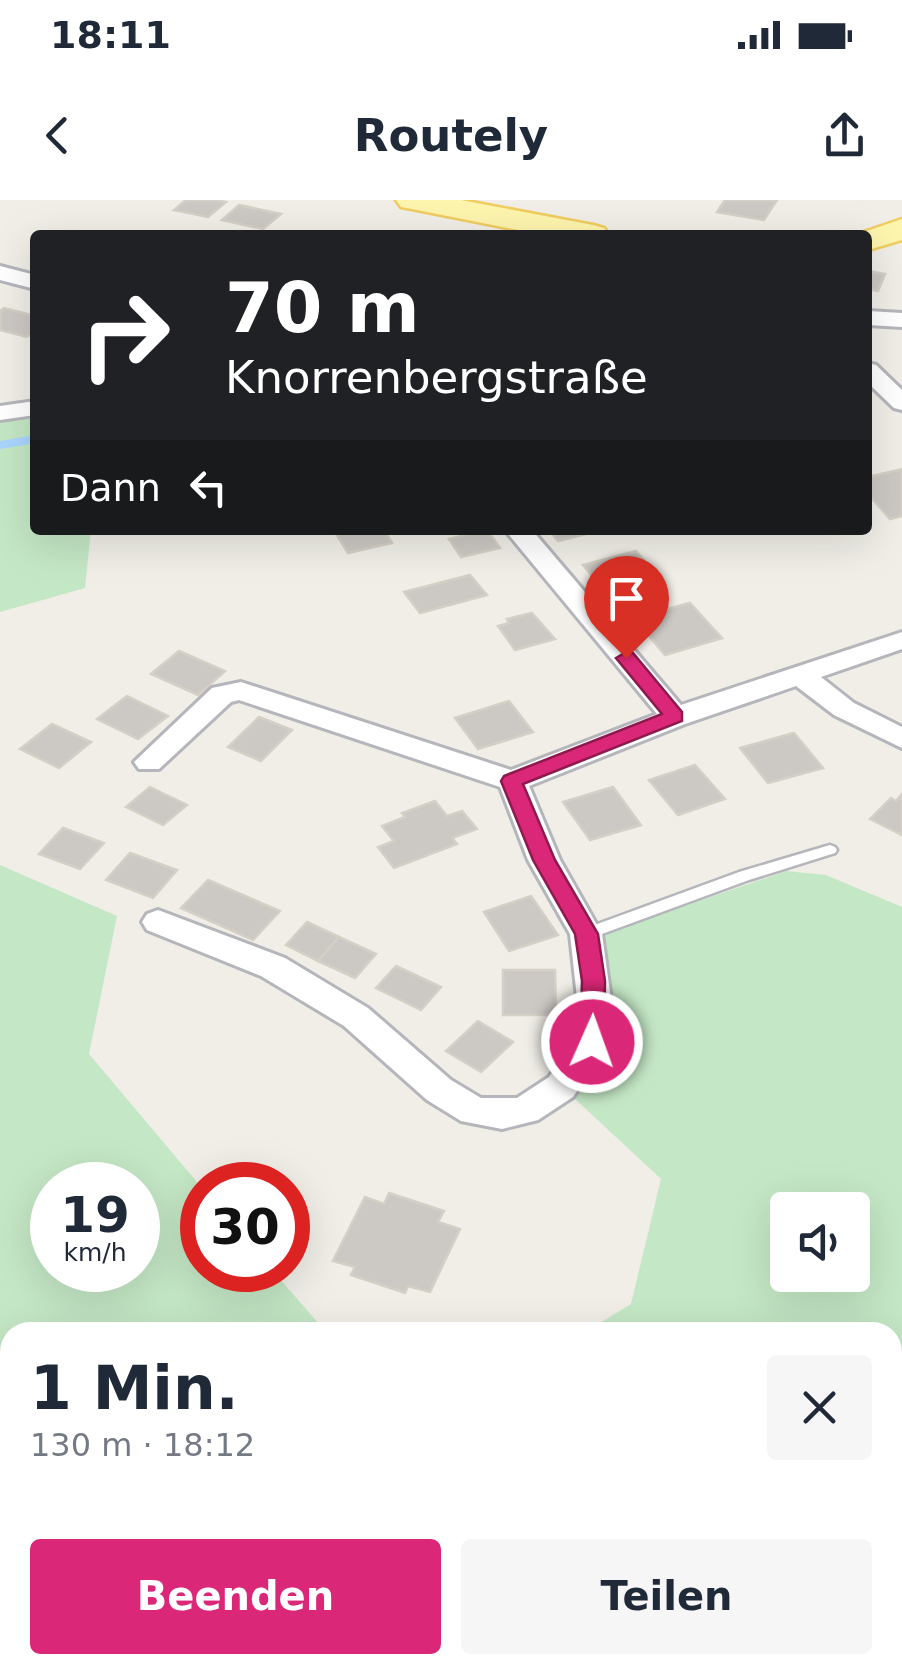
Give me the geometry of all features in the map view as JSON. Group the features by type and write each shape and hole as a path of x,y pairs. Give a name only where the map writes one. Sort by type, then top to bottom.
{"main road":[{"path":"412,200 567,230"},
{"path":"872,239 902,229"}],"street":[{"path":"0,274 30,281"},
{"path":"872,318 902,320"},
{"path":"872,374 902,403"},
{"path":"0,412 30,409"},
{"path":"522,535 674,717"},
{"path":"149,762 222,694 241,691 512,781 674,717 902,640"},
{"path":"802,675 844,709 902,739"},
{"path":"158,922 273,966 356,1017 439,1090 473,1111 502,1115 526,1110 560,1087 592,1042 594,994 586,934 544,860 512,781"}],"lane":[{"path":"586,934 744,876 830,850"}],"green space":[{"path":"30,409 30,535 90,535 85,588 0,612 0,412"},
{"path":"0,865 117,916 89,1054 180,1162 180,1292 291,1292 317,1322 0,1322"},
{"path":"786,871 826,875 902,907 902,1322 601,1322 631,1304 661,1179 572,1096 609,1046 601,935"}],"building":[{"path":"186,200 226,202 208,217 174,210"},
{"path":"725,200 777,200 764,220 717,212"},
{"path":"239,205 281,214 263,229 222,220"},
{"path":"872,272 885,274 878,291 872,290"},
{"path":"4,308 30,315 30,335 0,330 0,311"},
{"path":"902,469 902,516 890,519 872,499 872,476"},
{"path":"337,535 387,535 392,543 348,553"},
{"path":"491,535 500,548 461,557 449,539"},
{"path":"553,535 582,535 558,541"},
{"path":"636,551 665,584 611,598 583,565"},
{"path":"470,575 487,595 420,613 404,592"},
{"path":"690,603 722,638 665,655 634,618"},
{"path":"532,613 555,639 515,650 498,626 509,623 507,619"},
{"path":"179,651 225,671 198,695 151,674"},
{"path":"127,696 168,716 138,739 97,719"},
{"path":"509,701 533,732 478,749 455,718"},
{"path":"259,717 292,730 261,761 228,747"},
{"path":"52,724 91,742 59,768 20,749"},
{"path":"794,733 823,768 768,783 740,748"},
{"path":"695,765 725,799 678,815 649,780"},
{"path":"150,787 187,805 163,825 126,807"},
{"path":"613,787 641,825 590,840 563,802"},
{"path":"902,794 902,835 870,819 891,798 896,801"},
{"path":"435,801 447,816 462,811 477,829 452,838 457,844 394,868 378,847 394,841 382,826 405,817 402,813"},
{"path":"63,828 104,843 80,869 39,854"},
{"path":"130,853 177,870 153,898 106,880"},
{"path":"208,880 280,911 253,940 181,908"},
{"path":"531,896 558,935 509,951 484,912"},
{"path":"307,922 339,937 318,961 286,945"},
{"path":"339,937 376,954 355,978 318,961"},
{"path":"396,966 441,987 421,1010 376,988"},
{"path":"503,970 555,970 556,1015 503,1015"},
{"path":"478,1021 513,1042 481,1072 446,1051"},
{"path":"389,1193 444,1211 438,1222 460,1229 430,1292 408,1286 405,1293 351,1275 355,1267 333,1261 365,1197 384,1204"}],"waterway":[{"path":"0,445 30,440"}],"route":[{"path":"592,1042 594,981 586,934 544,860 512,781 674,717 626,658"}]}
